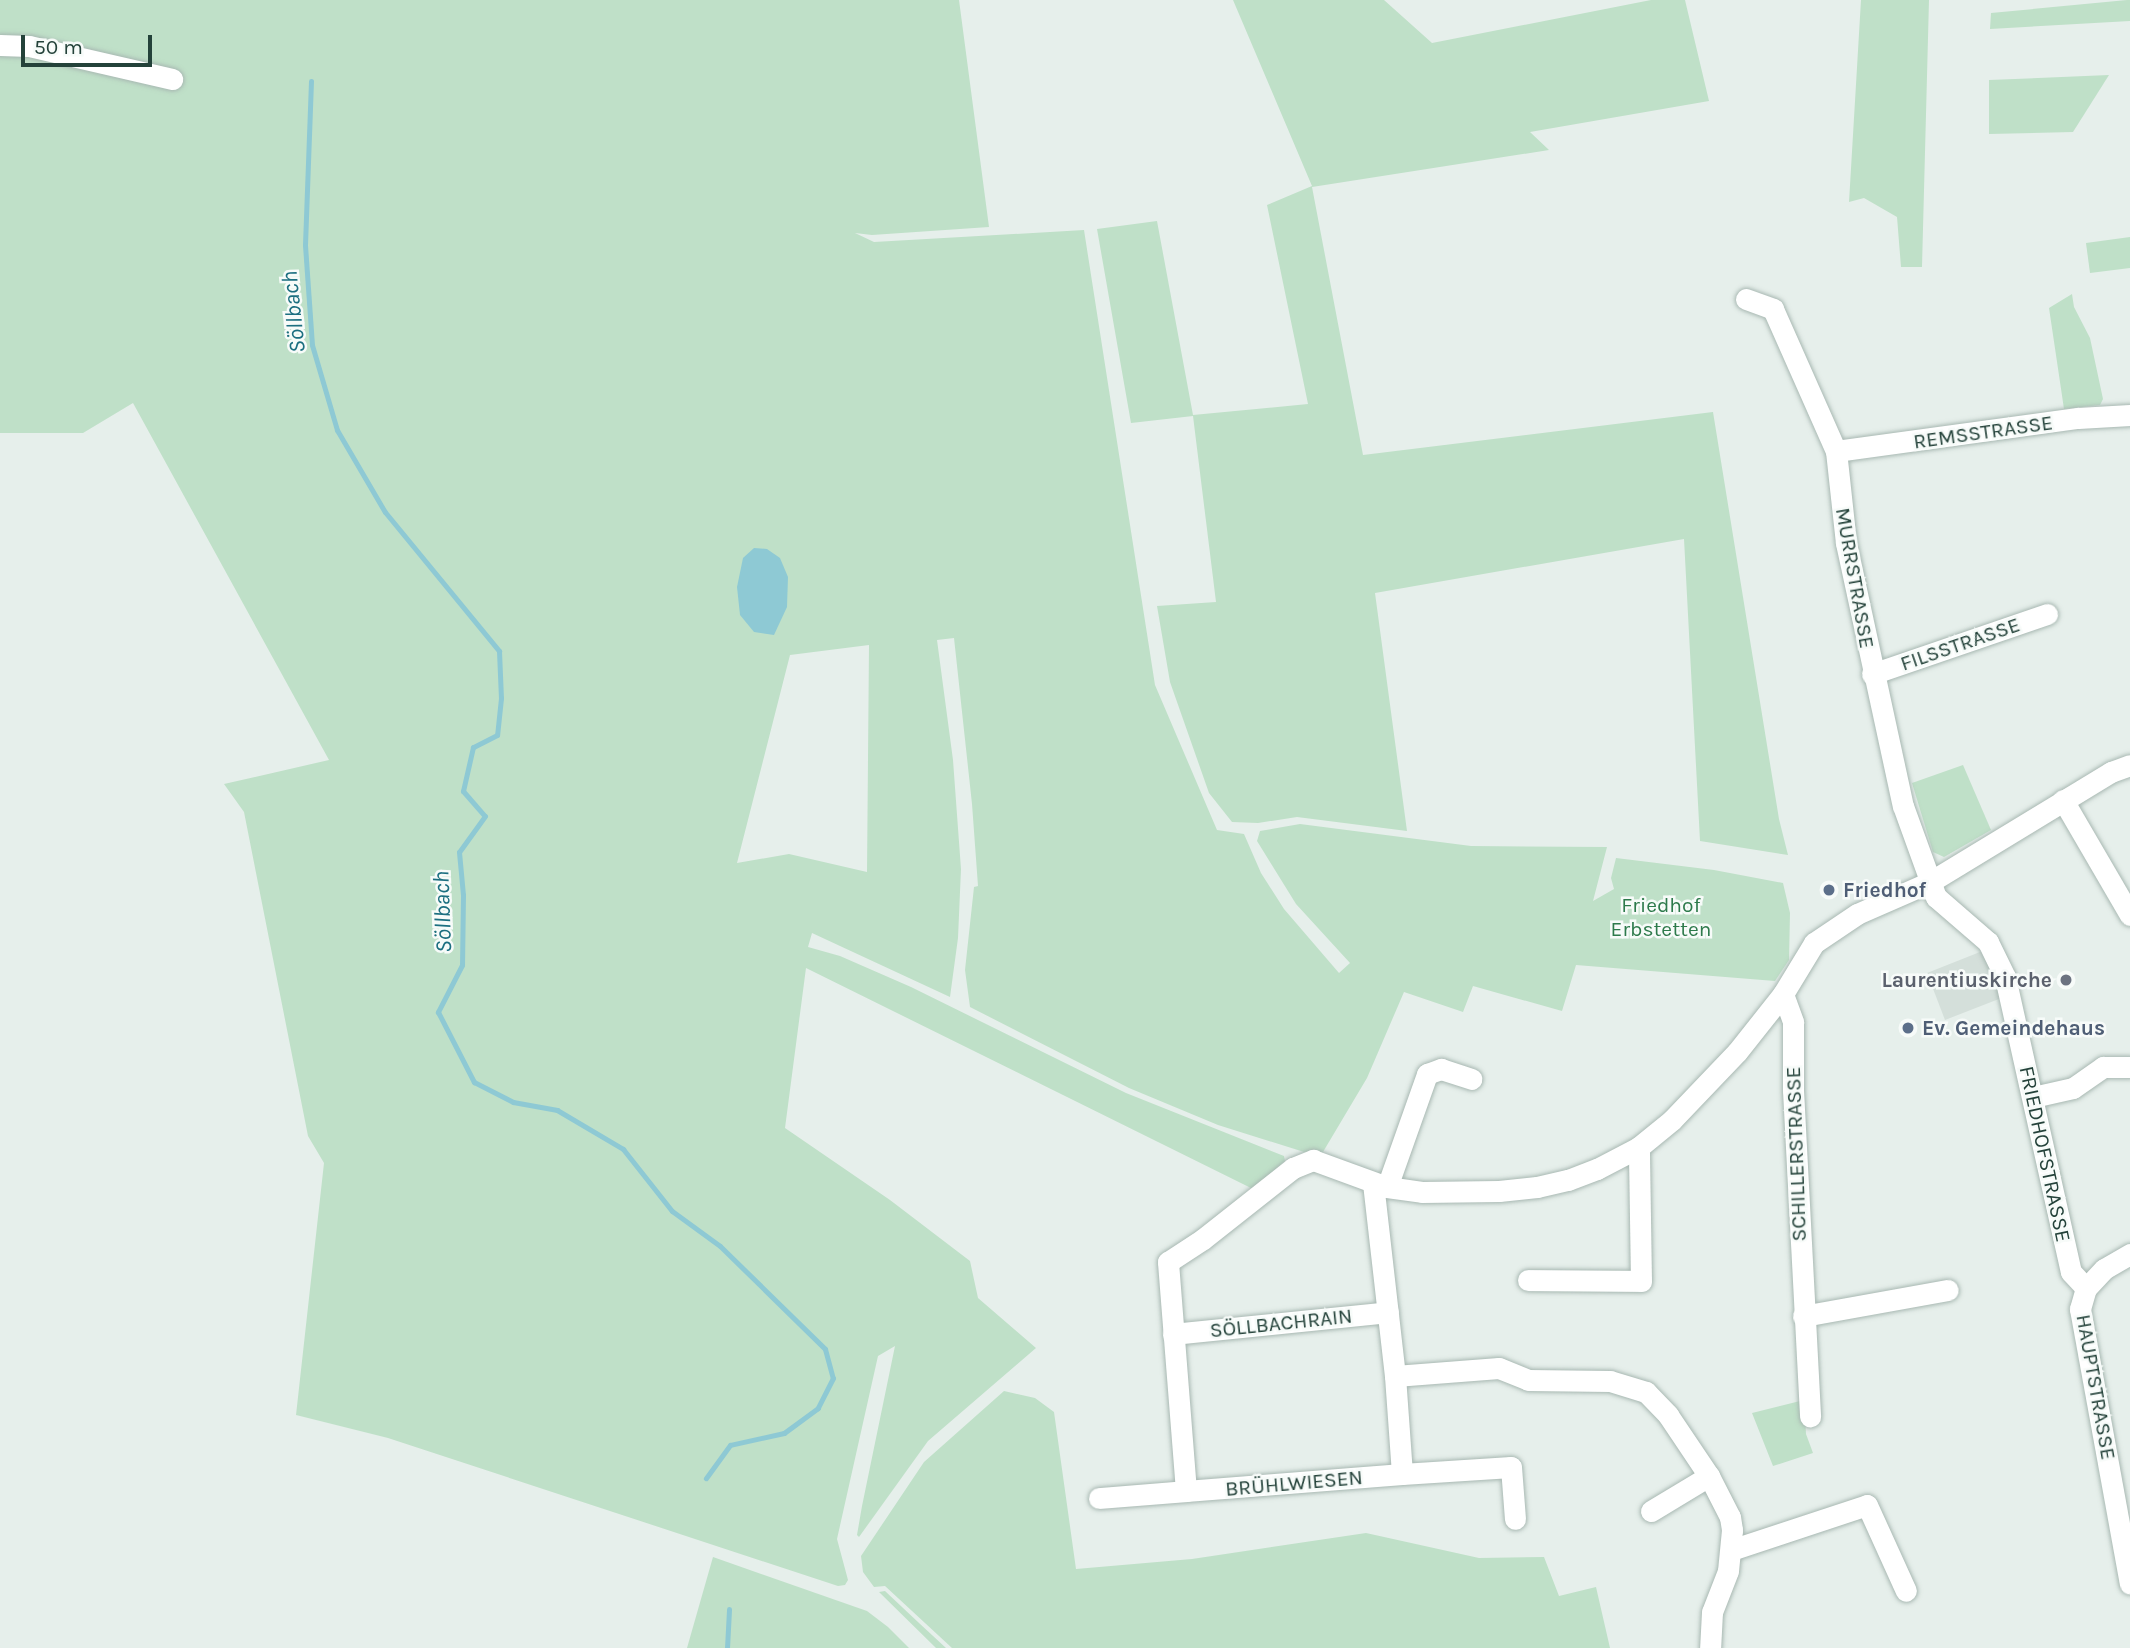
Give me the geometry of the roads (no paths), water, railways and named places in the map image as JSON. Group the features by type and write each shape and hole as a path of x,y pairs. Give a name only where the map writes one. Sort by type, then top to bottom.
{"street":[{"path":"0,45 53,50 172,79"},
{"name":"MURRSTRASSE","path":"1746,299 1773,309 1836,451 1846,544 1872,674 1903,806 1930,882"},
{"name":"REMSSTRASSE","path":"1836,451 2078,418 2130,415"},
{"name":"FILSSTRASSE","path":"1872,674 2048,614"},
{"path":"1186,1491 1168,1262 1203,1239 1293,1168 1312,1160 1380,1185 1459,1193 1537,1187 1568,1180 1597,1169 1639,1147 1672,1120 1737,1052 1783,994 1814,943 1857,914 1930,882 2063,800 2111,772 2130,765"},
{"path":"2063,800 2130,915"},
{"name":"FRIEDHOFSTRASSE","path":"1930,882 1936,897 1987,942 2005,977 2071,1272 2086,1288"},
{"name":"SCHILLERSTRASSE","path":"1783,994 1793,1022 1793,1090 1810,1417"},
{"path":"2033,1097 2073,1088 2103,1067 2130,1066"},
{"path":"1402,1474 1380,1185 1427,1074 1441,1069 1471,1079"},
{"path":"1528,1280 1642,1281 1639,1147"},
{"name":"HAUPTSTRASSE","path":"2130,1254 2104,1269 2086,1288 2080,1309 2130,1583"},
{"path":"1803,1316 1948,1290"},
{"name":"SÖLLBACHRAIN","path":"1173,1334 1388,1312"},
{"path":"1395,1376 1499,1368 1528,1380 1609,1381 1635,1386 1646,1392 1668,1415 1709,1476 1730,1517 1731,1550 1728,1571 1712,1612 1710,1648"},
{"name":"BRÜHLWIESEN","path":"1099,1498 1511,1467 1515,1519"},
{"path":"1651,1511 1709,1476"},
{"path":"1731,1550 1867,1505 1906,1591"}],"water":[{"path":"754,548 767,549 780,558 788,577 787,607 774,635 754,632 740,615 737,587 743,558"}],"waterway":[{"name":"Söllbach","path":"311,81 305,245 312,345 337,430 385,512 499,651 501,698 497,735 473,747 463,791 485,816 459,852 463,895 462,965 438,1012 474,1082 513,1102 557,1110 623,1149 672,1211 720,1246 825,1349 833,1378 818,1408 784,1433 730,1445 706,1478"},
{"name":"Söllbach","path":"727,1648 729,1609"}],"place":[{"name":"Friedhof","path":"1829,890"},
{"name":"Laurentiuskirche","path":"2066,980"},
{"name":"Ev. Gemeindehaus","path":"1908,1028"}],"park label":[{"name":"Friedhof Erbstetten","path":"1661,917"}]}
